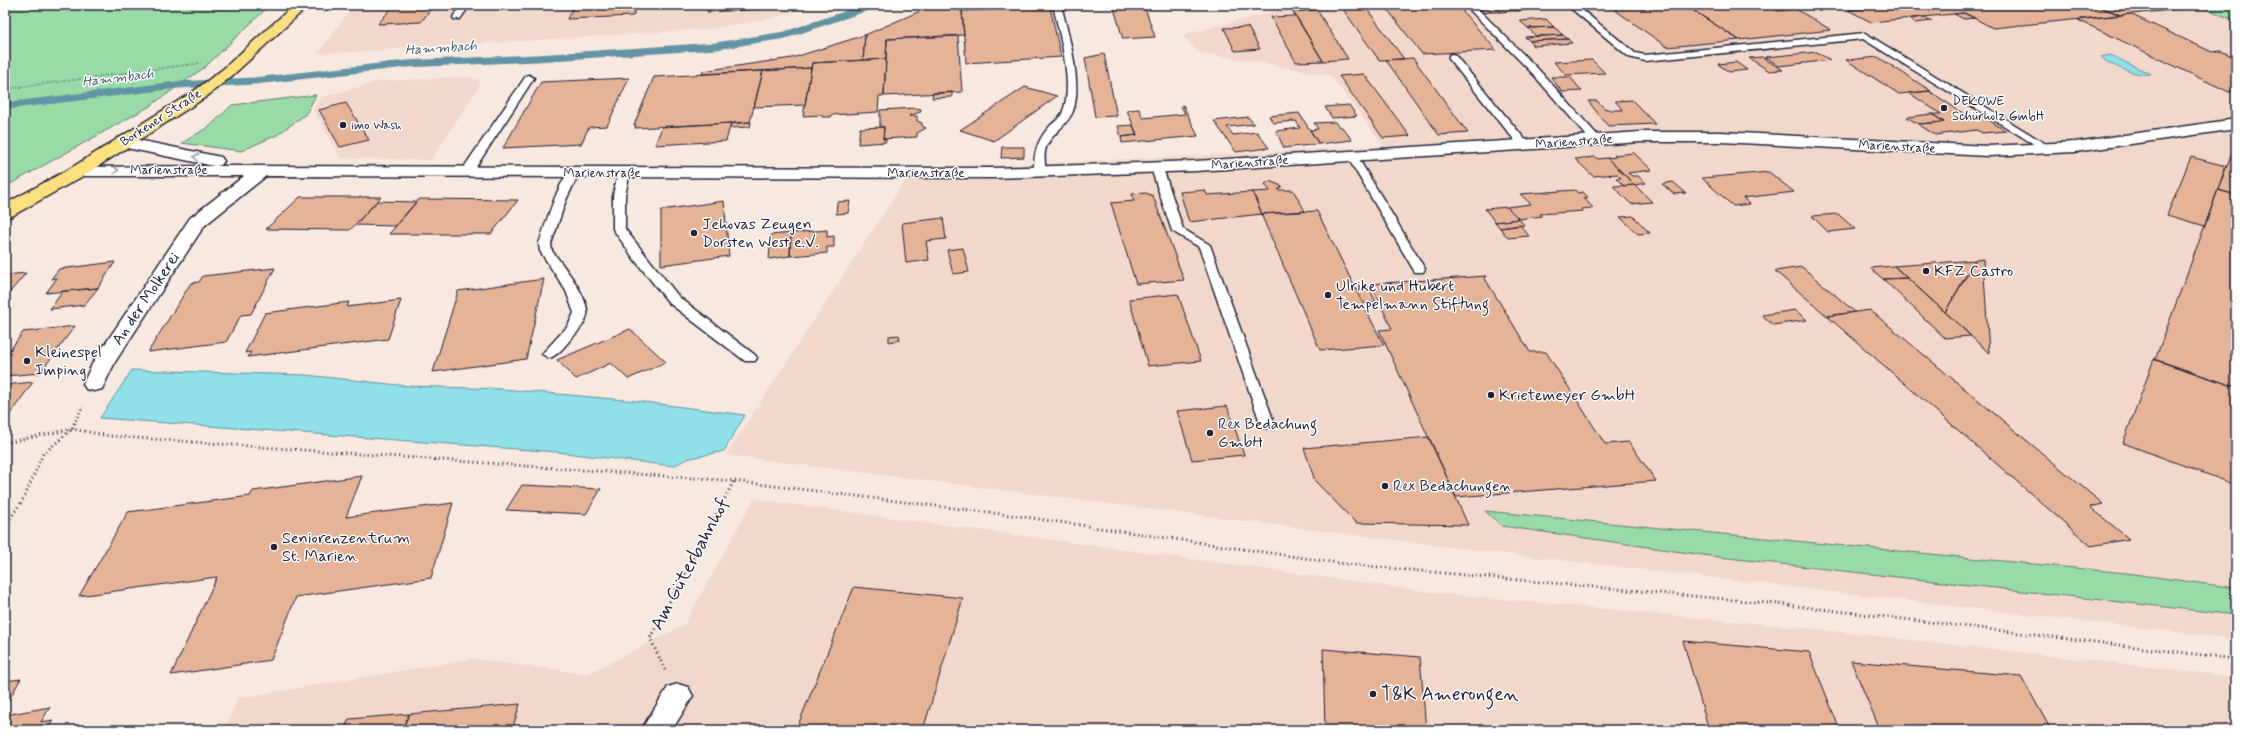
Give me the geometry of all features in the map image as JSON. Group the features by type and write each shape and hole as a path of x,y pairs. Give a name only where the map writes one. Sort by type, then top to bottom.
{"main road":[{"name":"Borkener Straße","path":"5,212 77,172 200,94 242,60 302,5"}],"street":[{"name":"Marienstraße","path":"77,172 1040,172 1157,168 1641,137 1721,137 1988,151 2075,147 2236,124"},
{"name":"Marienstraße","path":"123,142 262,171"},
{"name":"An der Molkerei","path":"94,384 104,362 197,222 262,171"},
{"path":"656,730 678,696"}],"lane":[{"path":"457,17 466,5"},
{"path":"1040,172 1040,148 1050,133 1062,122 1070,106 1068,62 1057,5"},
{"path":"1469,5 1535,71 1596,140"},
{"path":"1571,5 1632,55 1645,58 1658,58 1865,36 2049,149"},
{"path":"1452,57 1524,145"},
{"path":"466,173 529,78"},
{"path":"1352,156 1419,269"},
{"path":"1157,168 1178,231 1204,244 1268,425"},
{"path":"549,354 576,324 582,313 579,302 546,251 545,244 560,200 573,173"},
{"path":"624,173 618,195 619,229 638,256 674,300 750,358"}],"path":[{"path":"5,89 182,64 242,60"},
{"path":"5,526 24,498 43,454 72,429 94,384"},
{"path":"5,442 72,429 110,436 734,481 1018,516 1345,564 1779,604 2236,659"},
{"name":"Am Güterbahnhof","path":"678,696 650,638 734,481"}],"shaded area":[{"path":"354,5 816,5 772,18 709,29 317,54"},
{"path":"1300,5 2197,5 2236,21 2236,639 1474,550 726,455 912,170 1384,146 1330,75 1198,52 1182,35"},
{"path":"468,77 479,80 480,85 431,160 341,158 313,109 322,97 380,81"},
{"path":"754,499 1438,593 1815,629 2236,677 2236,730 224,730 238,698 472,659 588,674 684,625"}],"green space":[{"path":"5,5 270,5 205,67 150,106 5,187"},
{"path":"2197,5 2236,5 2236,21"},
{"path":"316,95 306,114 277,135 241,151 182,143 210,126 232,105"},
{"path":"1485,511 2126,573 2236,588 2236,615 1710,556 1502,526"}],"water":[{"path":"2110,55 2151,74 2139,74 2124,70 2101,57"},
{"path":"132,370 306,375 408,386 502,389 636,401 745,415 724,451 687,459 673,466 557,452 100,418"}],"building":[{"path":"394,5 434,5 421,22 378,24"},
{"path":"574,5 637,5 633,16 567,19"},
{"path":"709,5 786,5 785,8 707,12"},
{"path":"934,5 944,5 962,11 964,35 887,39 886,59 863,60 865,35"},
{"path":"1113,5 1144,5 1155,37 1123,39"},
{"path":"1340,5 1364,5 1404,59 1379,60"},
{"path":"1384,5 1457,5 1496,50 1422,54"},
{"path":"1485,5 1492,12 1484,13 1477,6"},
{"path":"1485,5 1494,5 1501,12 1492,12"},
{"path":"1494,5 1503,5 1510,11 1501,12"},
{"path":"1503,5 1512,5 1518,11 1510,11"},
{"path":"1512,5 1521,5 1527,10 1518,11"},
{"path":"1521,5 1530,5 1535,9 1527,10"},
{"path":"1608,5 1685,5 1739,40 1667,47"},
{"path":"1685,5 1743,5 1751,10 1762,9 1757,6 1763,5 1778,11 1796,9 1831,30 1739,40"},
{"path":"1884,5 2095,5 2120,15 1993,28 1964,13 1871,22 1848,10 1887,7"},
{"path":"2095,5 2174,5 2182,9 2120,15"},
{"path":"1050,7 1061,57 966,63 962,11"},
{"path":"1317,10 1348,59 1323,61 1293,12"},
{"path":"1964,13 1975,18 1964,19 1954,14"},
{"path":"2130,14 2212,52 2221,51 2236,58 2236,91 2229,92 2078,20"},
{"path":"1296,16 1323,61 1296,62 1271,17"},
{"path":"1924,17 1932,21 1915,23 1908,19"},
{"path":"1546,19 1554,27 1528,28 1520,21"},
{"path":"1248,27 1260,49 1235,51 1224,28"},
{"path":"1554,27 1563,35 1536,36 1528,28"},
{"path":"865,35 863,60 812,63 811,68 702,74 703,71 792,58"},
{"path":"1563,35 1568,39 1530,41 1525,37"},
{"path":"958,36 962,92 884,96 887,39"},
{"path":"1568,39 1572,43 1534,46 1530,41"},
{"path":"1817,52 1830,60 1779,66 1766,57"},
{"path":"1104,54 1117,116 1095,117 1085,58"},
{"path":"1762,57 1783,70 1769,71 1749,58"},
{"path":"1878,57 1931,91 1899,94 1846,60"},
{"path":"1413,58 1468,133 1439,135 1386,60"},
{"path":"886,59 884,96 879,96 878,112 831,115 831,117 822,117 822,115 803,116 812,63"},
{"path":"1592,60 1605,73 1566,75 1554,62"},
{"path":"1736,62 1747,70 1729,72 1718,64"},
{"path":"811,68 805,105 754,107 763,71"},
{"path":"763,71 750,122 635,128 636,125 634,125 654,77"},
{"path":"1364,74 1410,136 1383,138 1339,76"},
{"path":"1551,77 1570,77 1582,91 1562,92"},
{"path":"629,78 607,126 589,127 581,144 503,148 541,82"},
{"path":"1025,87 1057,96 994,141 960,130"},
{"path":"1929,91 1969,117 1981,115 2006,131 1982,133 1977,130 1935,135 1918,124 1944,122 1932,114 1941,114 1909,93"},
{"path":"952,92 952,97 932,98 933,93"},
{"path":"1632,100 1655,124 1608,126 1588,101 1597,101 1604,108 1611,110 1623,110 1615,101"},
{"name":"imo Wash","path":"346,103 369,140 340,147 319,110"},
{"path":"1183,105 1198,136 1122,143 1121,137 1137,135 1127,110 1139,109 1143,118 1185,114 1181,106"},
{"path":"1349,105 1357,116 1332,118 1325,107"},
{"path":"921,109 920,112 909,116 917,116 917,121 922,123 922,126 926,128 917,133 917,137 883,139 884,127 880,127 880,110"},
{"path":"1299,113 1319,144 1284,148 1276,131 1300,128 1296,121 1273,123 1269,116"},
{"path":"1932,114 1944,122 1918,124 1907,117"},
{"path":"1248,117 1254,124 1227,127 1233,135 1257,132 1269,148 1236,152 1214,121"},
{"path":"751,122 750,127 730,128 731,124"},
{"path":"1335,122 1339,127 1342,127 1352,140 1319,144 1310,130 1318,129 1314,123"},
{"path":"731,123 726,141 655,145 662,127"},
{"path":"1133,125 1137,135 1121,137 1118,126"},
{"path":"884,127 883,139 886,139 886,142 858,144 860,128"},
{"path":"1002,147 1024,147 1024,157 1001,158"},
{"path":"2232,152 2236,153 2236,195 2218,190"},
{"path":"1634,153 1652,170 1628,173 1632,176 1638,176 1646,183 1635,185 1607,158 1616,157 1614,155"},
{"path":"1595,157 1598,159 1607,158 1635,185 1624,186 1616,178 1621,178 1617,174 1593,176 1575,159"},
{"path":"2191,157 2226,166 2205,226 2167,215"},
{"path":"1769,172 1794,192 1743,198 1750,204 1733,206 1702,178"},
{"path":"1269,181 1282,186 1278,190 1293,190 1305,211 1262,214 1252,192 1270,191 1265,184"},
{"path":"1673,182 1686,193 1674,194 1662,184"},
{"path":"1635,185 1652,202 1631,204 1613,186"},
{"path":"1205,190 1207,195 1253,192 1262,214 1189,222 1180,192"},
{"path":"1575,190 1578,193 1583,192 1588,197 1584,198 1593,208 1581,209 1583,211 1540,214 1542,216 1519,219 1507,207 1531,204 1520,194"},
{"path":"2218,190 2236,195 2236,387 2155,360"},
{"path":"1146,193 1153,196 1184,280 1136,284 1111,203 1134,201 1132,194"},
{"path":"300,197 381,197 350,230 266,229"},
{"path":"419,199 518,200 491,234 389,234"},
{"path":"377,201 416,202 395,226 355,225"},
{"name":"Jehovas Zeugen Dorsten West e.V.","path":"724,201 729,256 661,265 661,210"},
{"path":"850,201 848,213 836,214 837,202"},
{"path":"1507,207 1519,219 1495,222 1485,209"},
{"path":"1317,211 1384,345 1320,350 1261,214"},
{"path":"1838,214 1855,229 1828,232 1812,216"},
{"path":"1633,216 1650,233 1638,234 1620,217"},
{"path":"943,218 946,239 926,241 929,260 906,263 902,223"},
{"path":"1519,219 1524,225 1500,228 1495,222"},
{"path":"1520,225 1529,236 1508,238 1500,228"},
{"path":"827,230 827,237 834,236 834,247 827,247 827,253 790,256 791,233"},
{"path":"791,233 790,256 769,259 771,235"},
{"path":"963,248 969,272 953,274 947,250"},
{"path":"1983,259 1989,353 1945,312 1976,260"},
{"path":"1975,260 1945,312 1894,266"},
{"path":"115,262 98,288 46,293 57,278 51,279 59,269"},
{"path":"1894,266 1907,278 1883,279 1870,268"},
{"path":"1802,267 1855,312 1827,316 1775,271"},
{"path":"275,268 251,314 241,315 226,342 148,352 191,283 199,282 203,276"},
{"path":"26,273 5,298 5,275"},
{"name":"Krietemeyer GmbH","path":"1486,276 1484,277 1530,352 1546,352 1605,444 1629,442 1656,481 1456,497 1379,330 1392,329 1371,284"},
{"path":"1907,278 1971,336 1945,338 1883,279"},
{"path":"544,279 526,359 433,372 458,291"},
{"path":"98,288 84,305 50,309 63,291"},
{"path":"1369,288 1376,302 1363,303 1356,289"},
{"path":"1178,294 1201,361 1148,366 1129,299"},
{"path":"401,300 388,339 248,357 251,352 245,353 265,313 349,302 347,307"},
{"path":"1795,310 1807,320 1773,325 1762,315"},
{"path":"1870,310 2103,504 2090,507 2129,539 2091,546 1827,316"},
{"name":"Kleinespel Imping","path":"75,326 40,373 5,376 5,351 10,350 23,332"},
{"path":"630,329 666,362 628,379 611,363 576,379 557,360"},
{"path":"899,335 900,340 889,342 889,336"},
{"path":"2154,359 2236,387 2236,485 2123,443"},
{"path":"33,382 5,421 5,385"},
{"name":"Rex Bedachung GmbH","path":"1227,406 1244,455 1192,460 1177,411"},
{"name":"Rex Bedachungen","path":"1429,437 1468,525 1356,523 1315,481 1304,448"},
{"name":"Seniorenzentrum St. Marien","path":"362,476 346,517 453,503 431,578 296,597 271,660 171,675 217,577 79,596 128,512 250,496 253,491"},
{"path":"522,485 601,489 586,514 506,510"},
{"path":"854,587 963,598 923,730 796,730"},
{"path":"1683,641 1809,652 1840,730 1709,730"},
{"name":"T&K Amerongen","path":"1323,649 1420,657 1426,730 1325,730"},
{"path":"1851,661 2021,676 2051,730 1880,730"},
{"path":"21,679 20,680 5,707 5,681"},
{"path":"520,704 512,730 402,730 409,714"},
{"path":"50,707 41,722 53,720 47,730 5,730 5,715"},
{"path":"409,714 402,730 344,730 349,719"}],"waterway":[{"name":"Hammbach","path":"5,106 177,85 254,81 406,64 537,58 716,46 785,35 874,5"}],"place":[{"name":"DEKOWE Schürholz GmbH","path":"1944,108"},
{"name":"imo Wash","path":"343,125"},
{"name":"Jehovas Zeugen Dorsten West e.V.","path":"694,233"},
{"name":"KFZ Castro","path":"1926,271"},
{"name":"Ulrike und Hubert Tempelmann Stiftung","path":"1328,295"},
{"name":"Kleinespel Imping","path":"27,361"},
{"name":"Krietemeyer GmbH","path":"1491,395"},
{"name":"Rex Bedachung GmbH","path":"1210,433"},
{"name":"Rex Bedachungen","path":"1385,486"},
{"name":"Seniorenzentrum St. Marien","path":"274,547"},
{"name":"T&K Amerongen","path":"1373,694"}]}
